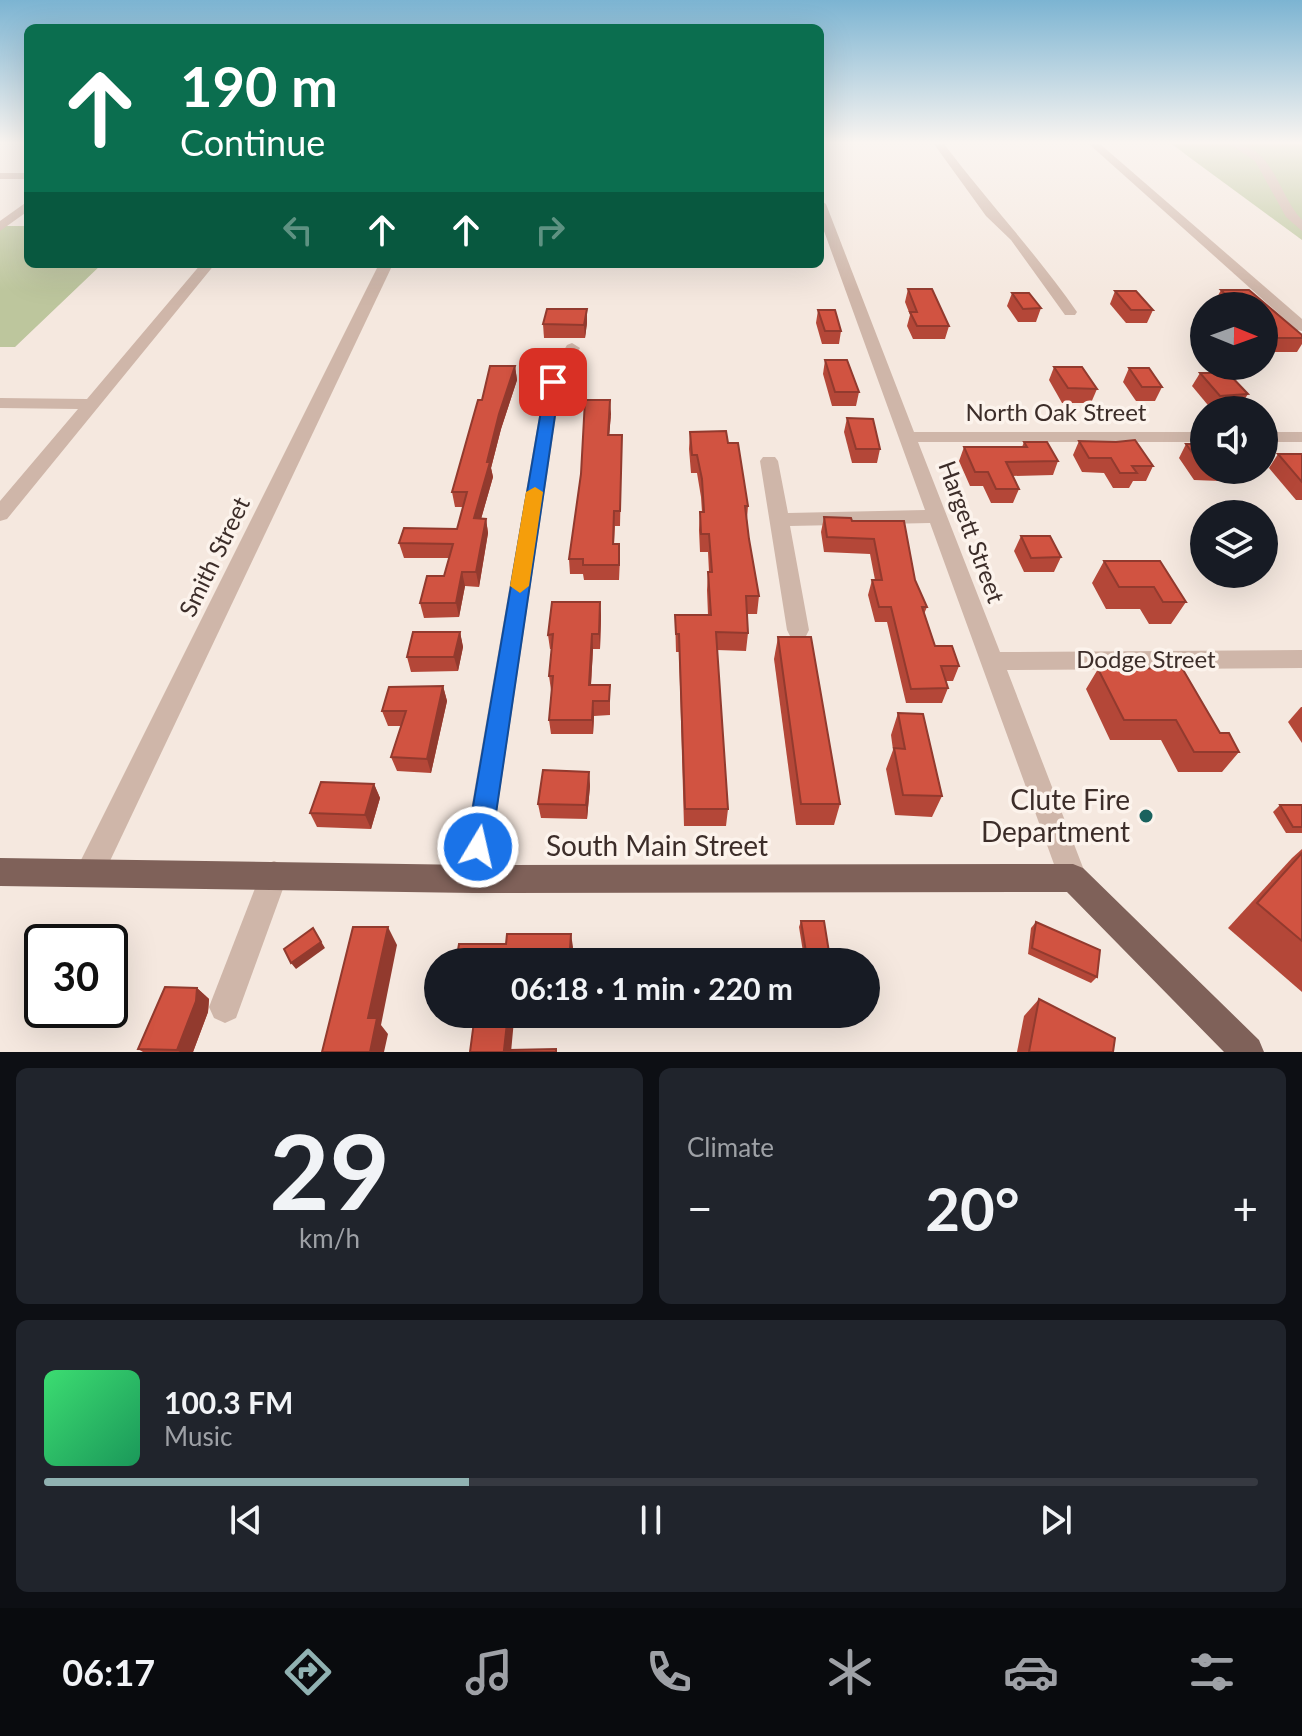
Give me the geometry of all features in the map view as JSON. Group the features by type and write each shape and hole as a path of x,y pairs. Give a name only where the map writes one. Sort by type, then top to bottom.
{"main road":[{"name":"South Main Street","path":"0,872 473,879 1073,878"},
{"path":"1073,878 1247,1052"}],"street":[{"path":"975,193 990,213 1015,237 1070,312"},
{"path":"1150,193 1302,327"},
{"path":"1280,193 1290,213 1302,227"},
{"path":"4,223 24,208"},
{"name":"Hargett Street","path":"824,215 1073,878"},
{"path":"0,514 205,268"},
{"name":"Smith Street","path":"90,872 384,268"},
{"path":"473,879 553,382 572,348"},
{"path":"0,403 91,404"},
{"name":"North Oak Street","path":"907,437 1190,437"},
{"path":"1278,437 1302,437"},
{"path":"769,461 798,630"},
{"path":"779,520 937,516"},
{"name":"Dodge Street","path":"991,661 1302,659"},
{"path":"225,1007 274,875"}],"green space":[{"path":"1238,193 1302,193 1302,240"},
{"path":"0,226 24,226 24,268 98,268 15,347 0,347"}],"building":[{"path":"908,289 932,289 949,326 917,326 910,312 917,312"},
{"path":"1221,290 1251,292 1223,292"},
{"path":"1115,291 1136,291 1153,310 1131,310"},
{"path":"1012,293 1029,293 1041,308 1023,309"},
{"path":"547,309 587,309 584,325 543,324"},
{"path":"818,310 835,310 841,331 825,331"},
{"path":"1278,315 1302,335 1302,338 1278,338"},
{"path":"825,360 847,360 859,392 835,392"},
{"path":"490,366 515,366 499,414 487,462 490,462 474,518 486,519 476,572 462,572 456,603 420,603 427,576 444,576 453,544 399,543 404,528 457,529 467,492 452,492"},
{"path":"1054,367 1082,367 1097,389 1068,388"},
{"path":"1129,368 1149,368 1162,387 1142,387"},
{"path":"1206,380 1235,380 1248,394 1220,396"},
{"path":"585,400 610,400 608,435 622,435 620,511 614,511 613,544 619,544 619,565 583,565 583,559 569,559 581,474"},
{"path":"847,418 873,419 880,449 856,449"},
{"path":"726,431 728,443 738,443 759,596 746,596 748,633 716,632 728,809 685,809 679,634 676,634 675,615 711,615 708,572 712,572 709,534 701,534 700,512 704,512 702,479 697,455 692,455 690,432"},
{"path":"1135,440 1153,466 1132,466 1137,473 1120,473 1111,458 1089,458 1079,441 1116,442"},
{"path":"1024,442 1047,442 1058,461 1006,462 1019,489 996,489 988,472 975,472 964,447 1027,447"},
{"path":"1278,454 1302,454 1302,482"},
{"path":"824,517 851,518 852,521 904,521 915,580 927,607 922,607 935,646 952,646 959,666 941,666 948,688 911,689 891,607 879,607 872,580 882,580 874,539 827,537"},
{"path":"1021,536 1050,536 1061,557 1031,558"},
{"path":"1104,561 1160,561 1186,602 1163,602 1154,587 1119,587"},
{"path":"552,602 600,602 599,634 592,634 589,685 610,685 609,701 593,701 592,720 549,720 553,634 548,635"},
{"path":"413,632 460,632 454,657 407,657"},
{"path":"778,637 811,637 840,804 801,804"},
{"path":"1182,668 1220,733 1229,733 1239,752 1194,752 1176,720 1124,720 1098,669"},
{"path":"443,686 427,759 391,757 406,711 382,711 389,687"},
{"path":"898,713 923,714 942,796 903,795 894,748 905,749"},
{"path":"543,770 589,772 586,805 538,804"},
{"path":"321,782 374,784 365,815 310,813"},
{"path":"1280,805 1302,805 1302,827 1293,827"},
{"path":"1302,853 1302,941 1257,903"},
{"path":"801,921 824,921 828,948 805,948"},
{"path":"1036,922 1100,950 1097,977 1032,948"},
{"path":"353,927 388,927 368,1018 377,1018 370,1052 322,1052"},
{"path":"313,928 321,942 291,963 284,949"},
{"path":"507,934 571,934 570,948 458,948 459,944 506,944"},
{"path":"165,987 197,988 196,1001 177,1050 138,1049"},
{"path":"1039,999 1115,1038 1113,1052 1029,1052"},
{"path":"473,1028 506,1028 504,1050 556,1049 556,1052 470,1052"}],"slow traffic":[{"path":"520,586 535,492"}],"place":[{"name":"Clute Fire Department","path":"1146,816"}],"route":[{"path":"478,847 553,382"}]}
